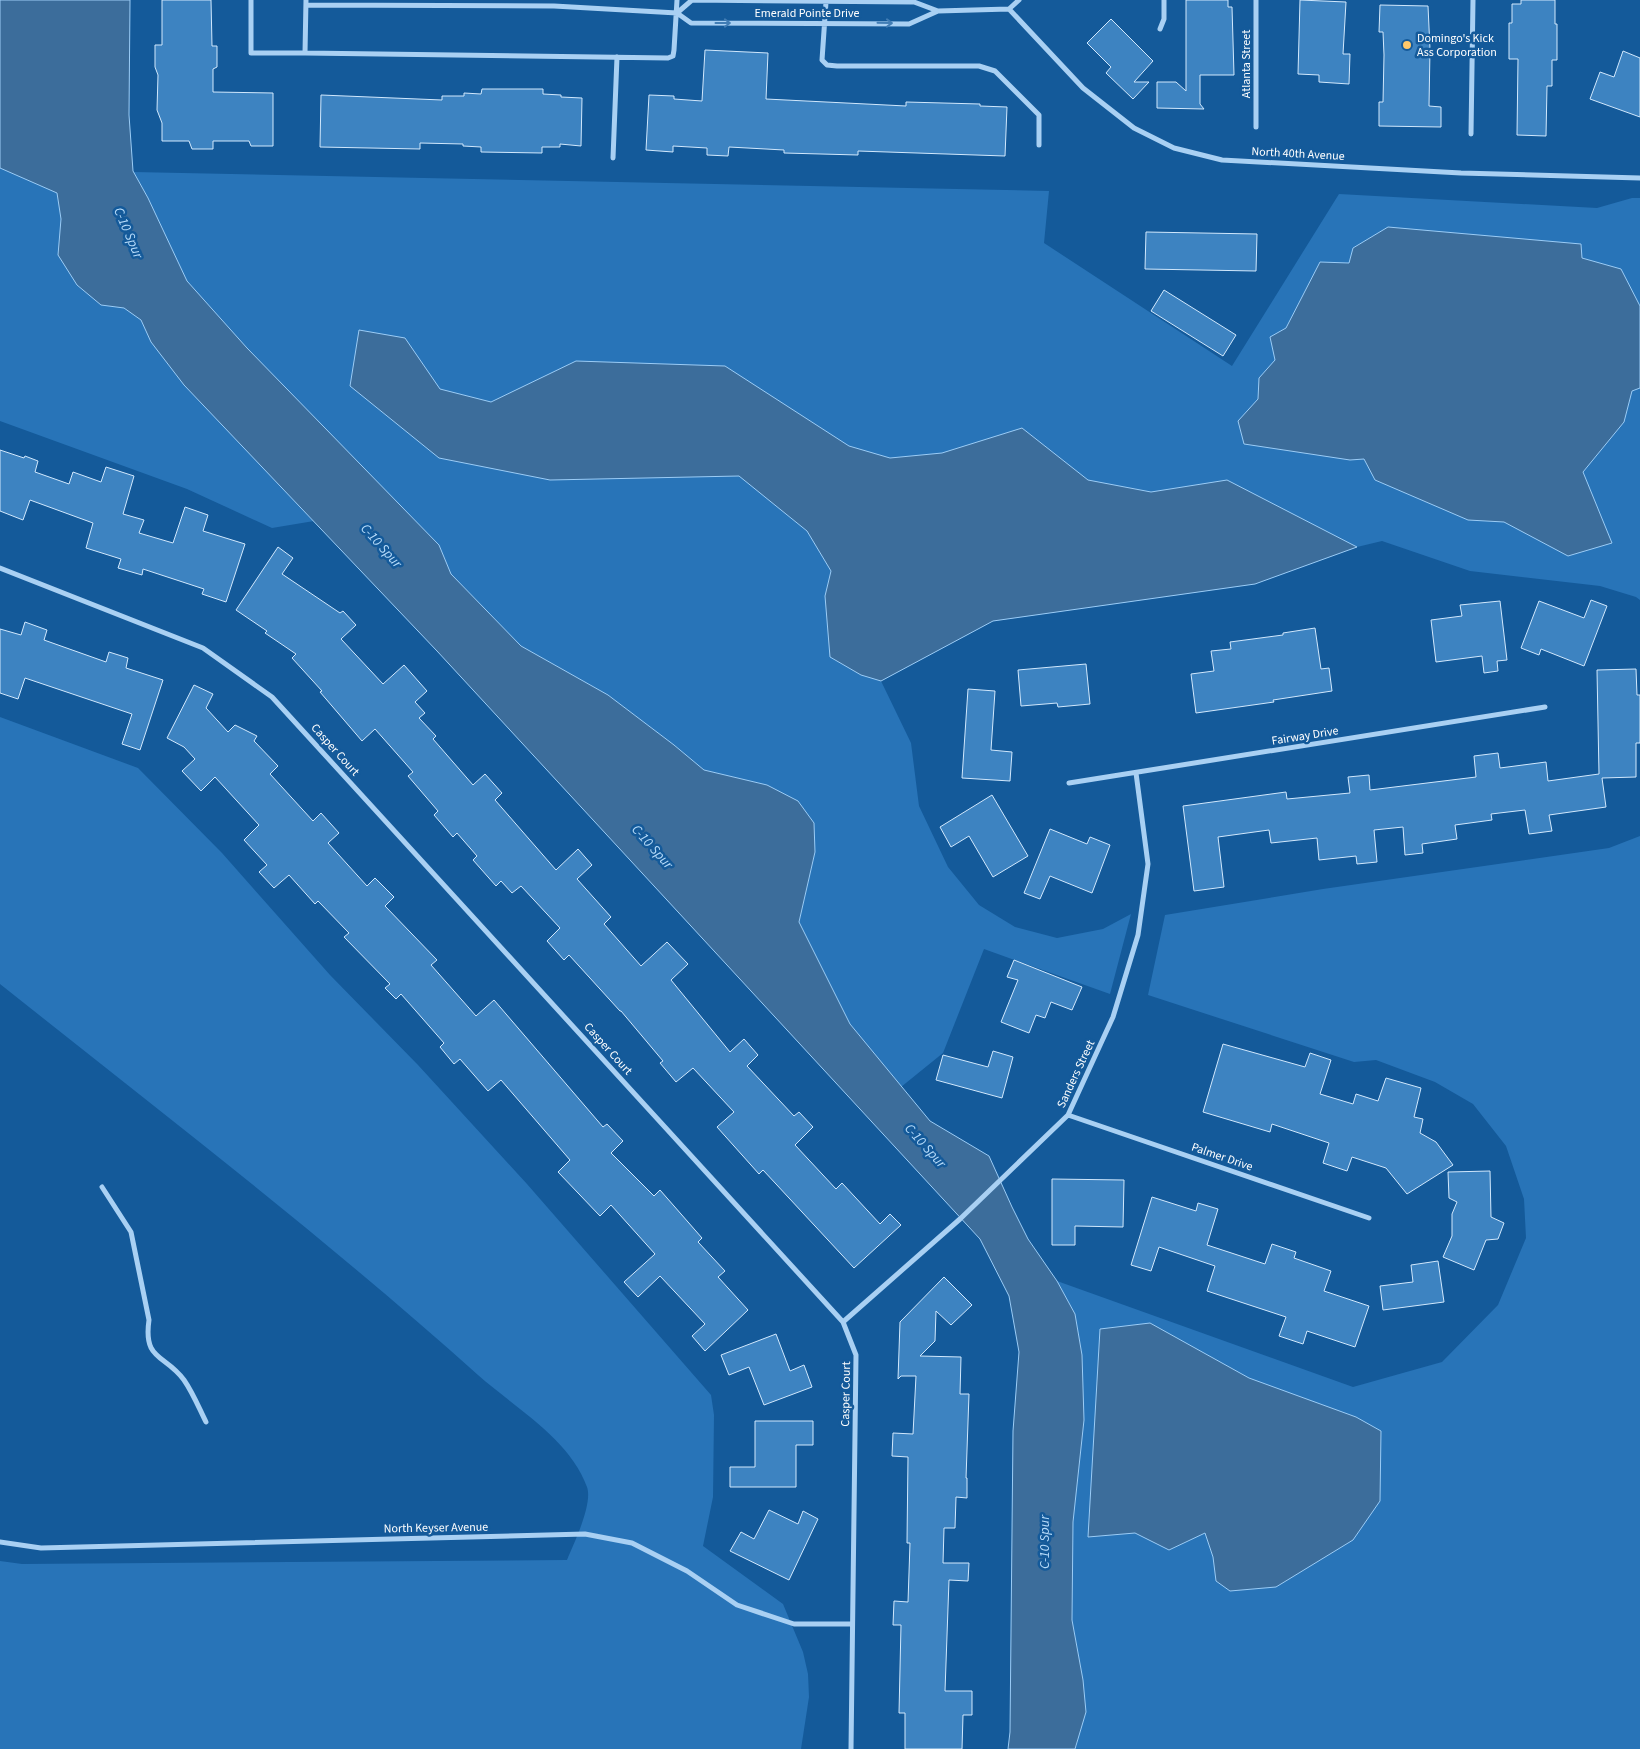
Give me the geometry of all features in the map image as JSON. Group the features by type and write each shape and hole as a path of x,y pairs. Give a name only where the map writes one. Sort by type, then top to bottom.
{"street":[{"path":"251,0 251,53 668,58 673,56 677,0"},
{"name":"Emerald Pointe Drive","path":"677,13 692,0 914,2 938,11 1009,9"},
{"path":"1009,9 1019,0"},
{"path":"1160,29 1164,19 1164,0"},
{"name":"Atlanta Street","path":"1256,0 1256,127"},
{"path":"1471,134 1473,0"},
{"path":"826,2 822,60 826,65 979,66 994,71 1039,115 1039,145"},
{"name":"Emerald Pointe Drive","path":"305,53 306,3 554,6 677,13 692,23 909,24 938,11"},
{"name":"North 40th Avenue","path":"1009,9 1083,88 1134,128 1174,148 1222,160 1462,173 1640,178"},
{"path":"613,158 617,57"},
{"name":"Casper Court","path":"0,568 203,648 272,697 843,1322 856,1355 851,1749"},
{"name":"Fairway Drive","path":"1069,783 1545,707"},
{"name":"Sanders Street","path":"843,1322 960,1219 1068,1115 1113,1017 1138,935 1148,864 1136,773"},
{"name":"Palmer Drive","path":"1068,1115 1369,1218"},
{"path":"102,1187 131,1232 149,1320 147,1333 150,1348 183,1379 206,1422"},
{"name":"North Keyser Avenue","path":"0,1542 41,1548 585,1534 632,1544 687,1571 737,1606 794,1624 852,1624"}],"shaded area":[{"path":"0,168 18,175 133,172 1049,191 1044,243 1232,366 1339,194 1597,208 1632,198 1640,198 1640,600 1636,597 1600,586 1470,571 1382,541 1357,547 1255,584 993,621 881,681 911,743 919,806 948,867 979,905 1015,927 1057,938 1103,929 1131,914 1110,994 984,949 943,1053 901,1087 850,1024 799,922 815,852 767,785 704,770 608,695 521,646 451,574 314,521 272,528 187,489 0,421"},
{"path":"0,717 138,768 222,853 330,975 418,1065 527,1184 711,1395 714,1415 713,1497 703,1546 783,1604 803,1652 808,1674 809,1697 801,1749 0,1749 0,1561 22,1564 567,1560 582,1524 588,1494 587,1487 579,1470 568,1454 540,1425 478,1375 302,1224 0,984"},
{"path":"1640,836 1640,1749 1075,1749 1077,1745 1083,1680 1072,1620 1073,1522 1084,1420 1082,1355 1075,1314 1057,1281 1353,1387 1442,1362 1498,1305 1526,1238 1524,1199 1506,1146 1473,1104 1435,1082 1376,1060 1354,1062 1148,995 1165,915 1323,889 1609,848"}],"water":[{"name":"C-10 Spur","path":"0,0 130,0 129,115 133,171 148,198 187,281 247,348 439,545 451,574 521,646 608,695 704,770 767,785 798,801 814,823 815,852 799,922 850,1024 930,1121 989,1156 1028,1239 1057,1281 1075,1314 1082,1355 1084,1420 1073,1522 1072,1620 1083,1680 1086,1712 1075,1749 1008,1749 1010,1732 1013,1431 1019,1352 1009,1296 980,1239 437,651 184,385 151,342 141,320 124,308 101,305 77,285 58,255 61,219 57,193 0,168"},
{"path":"1388,227 1581,244 1582,258 1621,269 1640,306 1640,388 1632,391 1624,422 1583,472 1612,543 1568,556 1504,522 1468,520 1375,480 1364,459 1350,460 1244,444 1238,421 1258,399 1259,378 1275,360 1270,337 1286,328 1320,262 1349,263 1353,248"},
{"path":"359,330 405,338 440,389 491,402 576,361 725,366 849,446 890,458 942,453 1022,428 1088,480 1151,492 1227,480 1357,547 1255,584 993,621 881,681 861,675 830,657 825,596 831,571 807,531 739,476 550,480 439,458 350,386"},
{"path":"1150,1323 1249,1378 1356,1417 1381,1431 1380,1501 1353,1540 1276,1587 1230,1591 1216,1581 1213,1557 1205,1533 1169,1550 1135,1533 1088,1537 1100,1329"}],"building":[{"path":"162,0 211,0 212,46 217,46 217,67 213,69 213,92 273,93 273,146 251,146 249,141 213,141 213,149 192,149 189,141 162,141 162,123 157,110 158,75 155,67 155,45 162,45"},
{"path":"1186,0 1228,0 1228,7 1232,7 1234,75 1200,75 1200,104 1204,109 1157,108 1157,82 1176,82 1186,91"},
{"path":"1300,0 1346,2 1343,54 1350,54 1349,84 1319,82 1319,75 1298,74"},
{"path":"1521,0 1555,0 1557,60 1552,60 1552,86 1547,86 1546,136 1517,135 1518,59 1509,59 1509,23 1512,23 1512,4 1521,4"},
{"path":"1380,5 1428,6 1430,49 1429,106 1441,107 1441,127 1379,126 1379,102 1383,102 1384,55 1383,32 1379,32"},
{"path":"1111,19 1153,61 1134,82 1149,82 1133,99 1106,73 1111,67 1087,43"},
{"path":"705,50 768,53 766,99 906,106 906,102 980,104 980,106 1007,107 1005,156 858,151 858,155 784,153 784,150 729,147 728,156 707,155 707,148 673,146 673,152 646,150 649,95 674,96 674,99 702,101"},
{"path":"1623,51 1640,58 1640,117 1590,99 1600,72 1614,77"},
{"path":"482,89 543,89 543,94 582,98 581,146 560,144 560,147 542,147 542,153 481,152 481,147 463,146 463,144 420,143 420,149 320,147 321,95 442,100 442,96 464,96 464,93 481,94"},
{"path":"1146,232 1257,234 1256,271 1145,269"},
{"path":"1164,290 1236,335 1223,356 1151,311"},
{"path":"0,450 38,461 35,472 69,484 73,472 101,482 106,467 134,476 123,514 144,520 139,533 173,543 185,507 208,515 203,531 245,544 226,602 202,594 204,589 143,569 142,575 118,568 121,559 86,548 93,523 30,500 23,520 0,511"},
{"path":"278,547 293,558 282,574 340,613 343,611 356,625 341,639 383,684 404,665 427,691 415,702 425,713 419,718 436,736 433,739 473,785 485,774 502,793 495,800 556,870 578,849 592,865 577,879 611,917 604,924 641,966 667,942 688,964 671,980 730,1052 744,1039 758,1055 747,1066 794,1116 799,1112 813,1127 795,1145 836,1189 842,1183 880,1224 890,1214 901,1225 854,1268 763,1170 759,1174 717,1127 734,1112 693,1068 676,1082 660,1063 663,1061 621,1011 569,955 564,960 547,941 560,928 521,886 512,893 501,881 496,886 473,860 477,856 457,833 453,837 434,815 438,811 408,776 413,772 375,729 362,741 320,692 322,691 292,658 296,654 236,610"},
{"path":"1591,600 1607,606 1584,666 1541,649 1539,655 1521,648 1539,601 1584,618"},
{"path":"1500,601 1507,660 1497,661 1498,671 1484,673 1482,656 1436,662 1431,620 1462,616 1460,605"},
{"path":"25,622 47,630 44,640 106,662 109,652 128,658 126,668 163,680 140,750 122,744 132,714 25,678 18,699 0,693 0,629 21,635"},
{"path":"1315,628 1321,669 1329,668 1332,691 1273,700 1274,702 1196,713 1191,674 1214,671 1211,651 1231,649 1230,642 1283,635 1283,633"},
{"path":"1086,664 1090,704 1058,707 1057,703 1021,706 1018,670"},
{"path":"1636,669 1637,695 1640,695 1640,743 1636,743 1636,777 1602,778 1606,807 1549,815 1552,831 1529,834 1525,810 1491,814 1492,820 1455,825 1457,839 1422,844 1423,853 1405,855 1403,827 1374,830 1377,862 1357,864 1356,856 1319,860 1317,838 1271,843 1269,830 1218,837 1224,887 1194,891 1183,806 1286,792 1287,799 1350,793 1348,777 1369,775 1370,790 1476,777 1474,756 1498,753 1500,768 1546,762 1548,781 1599,774 1597,670"},
{"path":"194,685 213,694 206,708 228,732 235,725 257,736 254,741 278,766 270,774 313,821 321,813 339,833 328,843 367,886 375,878 394,897 385,906 437,960 431,965 476,1016 494,1000 603,1127 607,1124 623,1141 611,1153 654,1196 660,1190 702,1238 698,1242 725,1271 718,1277 748,1310 705,1351 692,1336 705,1324 660,1276 638,1297 624,1282 655,1254 611,1205 600,1216 558,1172 570,1160 501,1080 488,1091 460,1059 454,1064 440,1047 444,1043 401,994 396,999 385,988 390,984 344,937 349,933 318,901 315,904 289,875 274,888 259,872 267,865 244,840 259,825 215,777 201,791 182,771 195,759 184,747 167,738"},
{"path":"968,689 995,691 991,750 1012,752 1010,781 962,778"},
{"path":"992,795 1028,856 993,877 969,836 951,847 940,827"},
{"path":"1050,829 1087,844 1090,837 1110,845 1092,893 1050,876 1040,899 1024,893"},
{"path":"1014,960 1082,987 1072,1010 1051,1002 1045,1018 1036,1015 1029,1033 1001,1022 1018,980 1007,977"},
{"path":"1223,1044 1305,1067 1310,1053 1331,1060 1320,1094 1353,1104 1356,1094 1378,1101 1386,1078 1421,1088 1414,1117 1423,1119 1420,1133 1436,1142 1453,1165 1407,1194 1386,1168 1352,1157 1347,1171 1323,1163 1329,1143 1272,1124 1270,1132 1203,1112"},
{"path":"993,1051 1013,1057 1002,1098 936,1080 943,1055 988,1067"},
{"path":"1490,1171 1491,1217 1504,1223 1498,1239 1486,1240 1474,1270 1443,1257 1452,1236 1452,1214 1457,1202 1449,1198 1448,1172"},
{"path":"1052,1179 1124,1180 1123,1227 1075,1226 1075,1245 1052,1245"},
{"path":"1152,1197 1196,1211 1198,1203 1218,1209 1207,1245 1265,1264 1272,1244 1296,1252 1294,1258 1331,1271 1324,1291 1369,1306 1355,1347 1307,1331 1303,1344 1279,1336 1286,1317 1207,1291 1215,1266 1159,1247 1151,1271 1131,1265"},
{"path":"1438,1261 1444,1302 1383,1310 1380,1286 1413,1282 1411,1265"},
{"path":"944,1277 972,1305 951,1325 936,1311 935,1341 920,1356 961,1357 960,1394 969,1394 967,1498 956,1497 955,1528 944,1528 943,1563 969,1563 968,1581 949,1580 945,1691 972,1691 972,1715 963,1715 962,1749 905,1749 905,1713 899,1713 901,1625 893,1625 894,1601 908,1602 910,1543 907,1543 908,1457 892,1456 893,1433 913,1434 916,1376 901,1376 898,1379 900,1322"},
{"path":"776,1334 790,1371 804,1365 812,1387 764,1405 749,1367 729,1375 721,1355"},
{"path":"755,1421 813,1421 813,1445 796,1445 796,1487 730,1487 730,1467 755,1467"},
{"path":"769,1510 798,1524 803,1511 818,1519 789,1580 730,1551 741,1532 754,1539"}],"place":[{"name":"Domingo's Kick Ass Corporation","path":"1407,45"}]}
